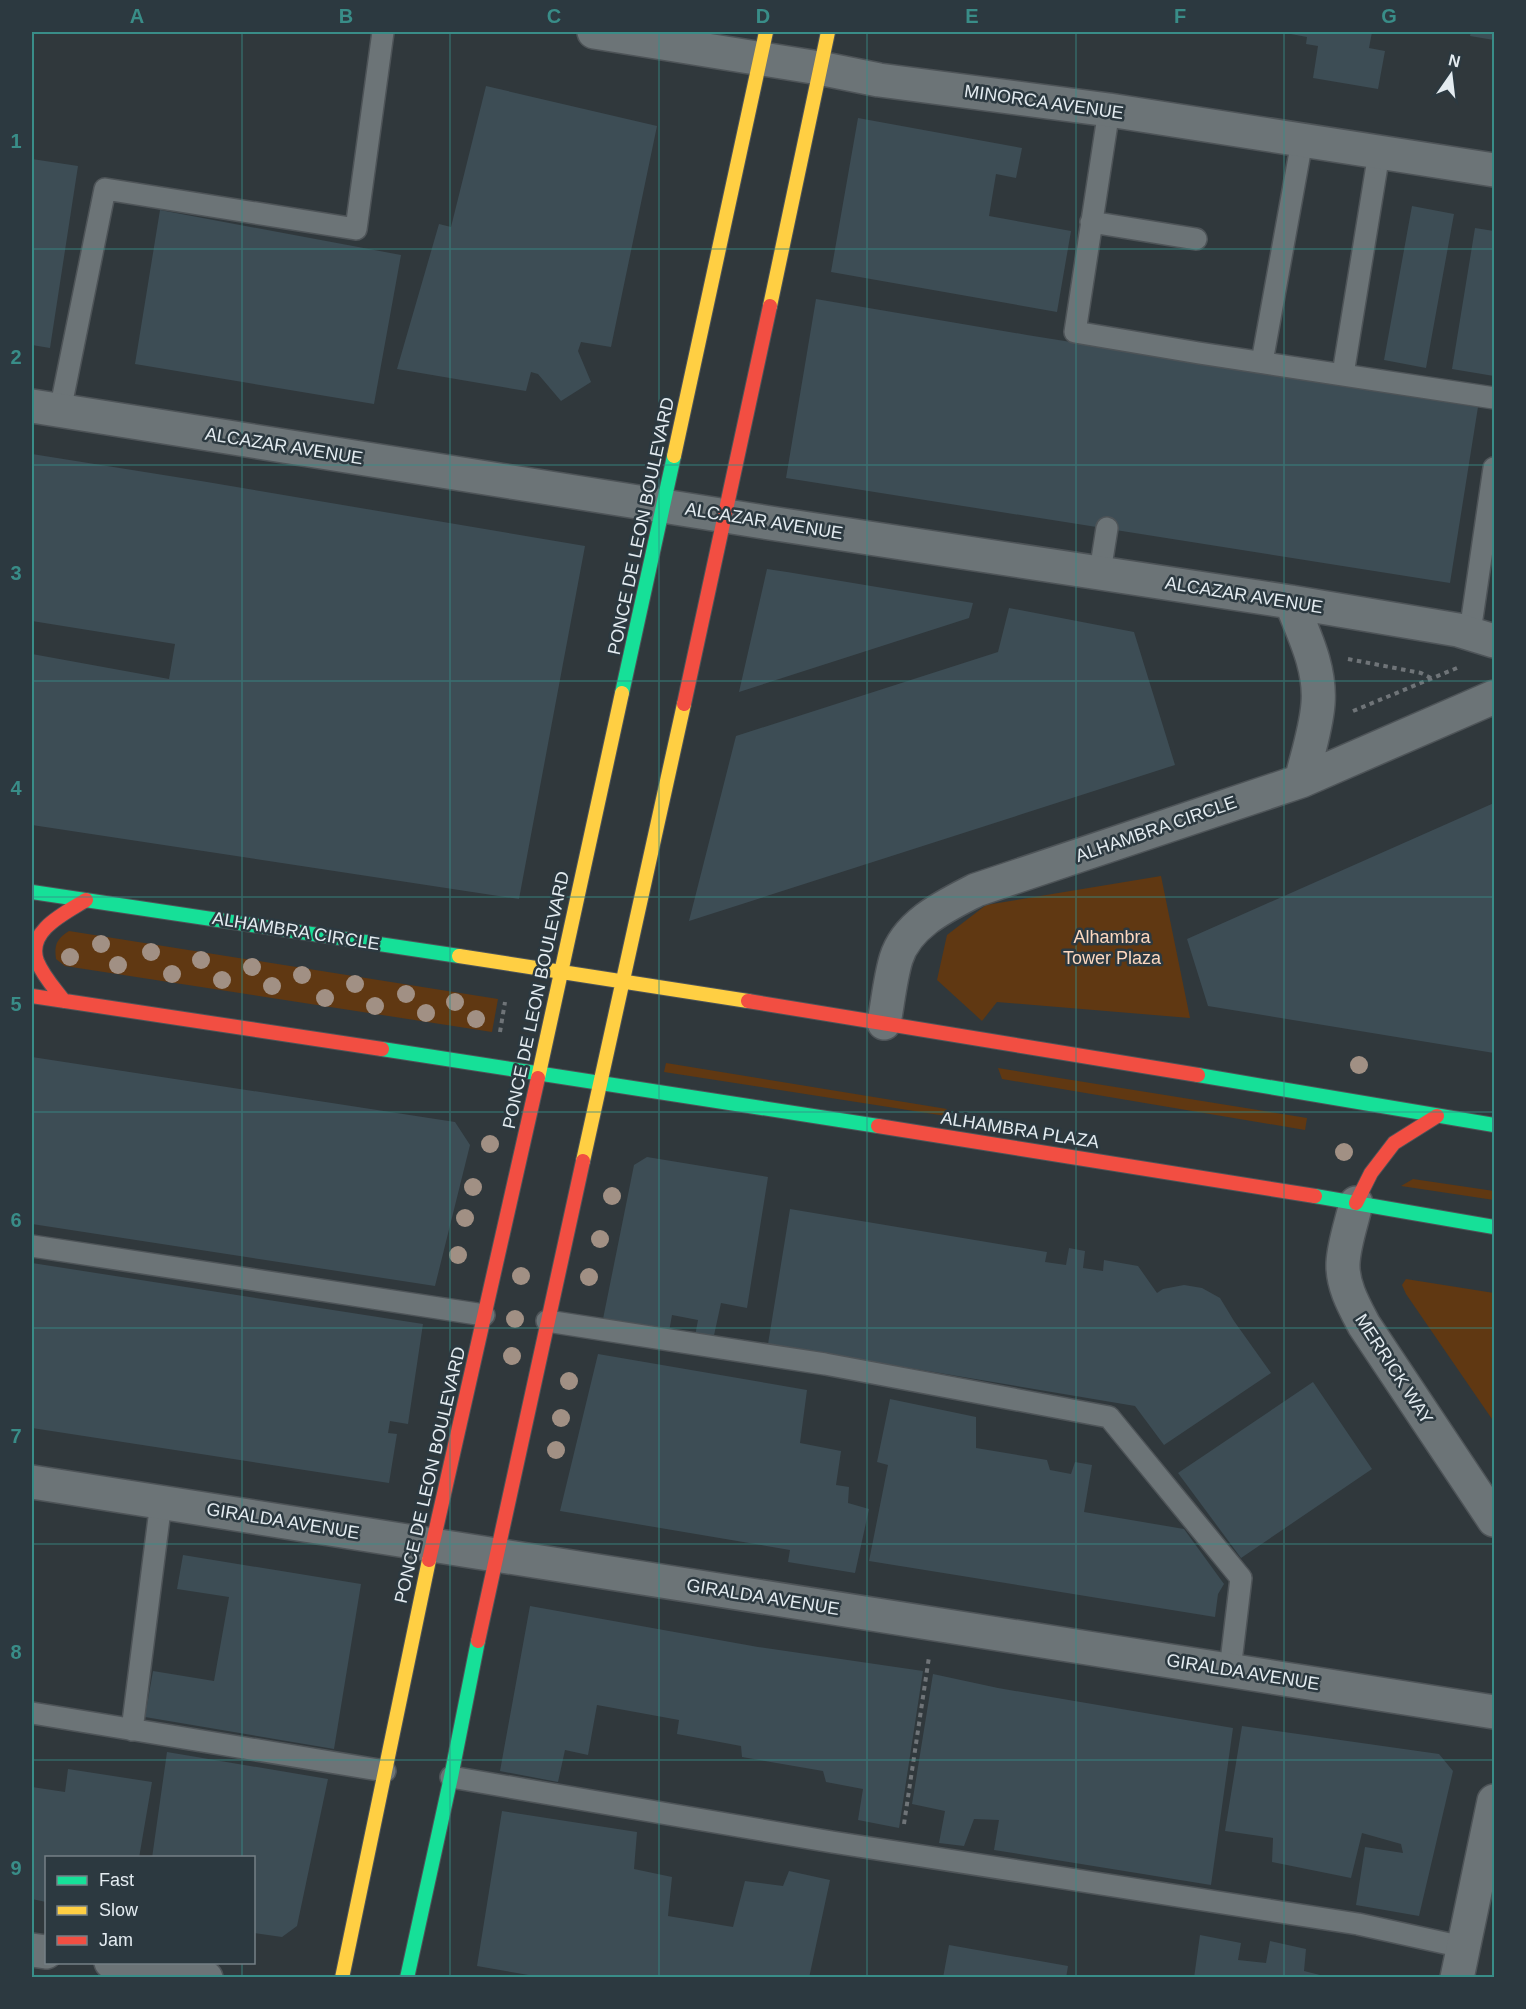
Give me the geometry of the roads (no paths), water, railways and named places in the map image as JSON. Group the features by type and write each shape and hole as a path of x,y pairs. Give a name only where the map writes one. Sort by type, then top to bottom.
{"street":[{"name":"MINORCA AVENUE","path":"594,32 763,45 819,68 879,80 1108,110 1494,170"},
{"path":"407,1977 451,1777 483,1612 726,516 828,32"},
{"name":"PONCE DE LEON BOULEVARD","path":"342,1977 432,1544 539,1074 763,45"},
{"name":"ALCAZAR AVENUE","path":"46,409 1291,602 1482,636"},
{"path":"1291,602 1311,653 1318,680 1317,714 1301,781"},
{"name":"ALHAMBRA CIRCLE","path":"884,1023 896,957 918,926 946,905 976,890 1301,781 1494,697"},
{"name":"ALHAMBRA CIRCLE","path":"32,892 560,972"},
{"path":"64,1001 37,962 34,951 38,939 47,927 87,900"},
{"path":"560,972 884,1023 1494,1125"},
{"path":"32,996 539,1074"},
{"name":"ALHAMBRA PLAZA","path":"539,1074 1015,1147 1494,1227"},
{"path":"1356,1203 1371,1173 1394,1143 1437,1116"},
{"name":"MERRICK WAY","path":"1356,1203 1343,1263 1345,1283 1352,1304 1494,1520"},
{"name":"GIRALDA AVENUE","path":"32,1482 1494,1712"},
{"path":"1460,1962 1494,1801"},
{"path":"124,1964 206,1977"}],"lane":[{"path":"46,409 105,189 356,230 383,32"},
{"path":"1108,110 1075,332 1494,398"},
{"path":"1262,362 1302,141"},
{"path":"1343,374 1379,153"},
{"path":"1092,222 1196,239"},
{"path":"1482,636 1494,468"},
{"path":"1100,572 1107,528"},
{"path":"32,1246 484,1315"},
{"path":"547,1321 825,1364 1109,1417 1241,1578 1230,1670"},
{"path":"132,1730 161,1502"},
{"path":"32,1713 385,1771"},
{"path":"451,1777 900,1852 1358,1924 1460,1962"}],"park label":[{"name":"Alhambra Tower Plaza","path":"1112,947"}]}
